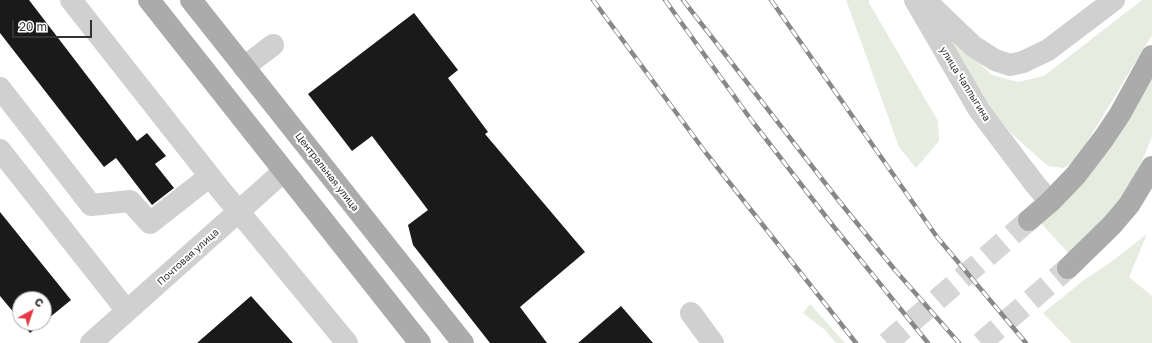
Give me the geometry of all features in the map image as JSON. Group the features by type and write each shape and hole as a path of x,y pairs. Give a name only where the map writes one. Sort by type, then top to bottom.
{"main road":[{"path":"149,0 420,343"},
{"name":"Центральная улица","path":"199,3 244,68 463,343"},
{"path":"1029,220 1050,202 1076,174 1104,138 1123,108 1152,56"},
{"path":"1068,268 1112,225 1129,205 1152,167"}],"street":[{"path":"71,0 210,176 347,343"},
{"name":"улица Чаплыгина","path":"915,0 979,110 1034,184 1050,202"},
{"path":"925,0 973,46 995,60 1010,65 1023,62 1048,50 1114,0"},
{"path":"244,68 273,45"},
{"path":"0,88 91,206 130,201 150,223 210,176"},
{"path":"0,150 128,311"},
{"name":"Почтовая улица","path":"91,343 284,171"},
{"path":"691,313 713,343"}],"shaded area":[{"path":"846,0 869,0 869,3 938,121 939,141 916,168 899,147"},
{"path":"1142,0 1152,0 1152,35 1076,160 1064,168 1048,166 1013,135 991,110 933,20 992,75 1018,82 1044,76"},
{"path":"1152,79 1152,137 1139,168 1125,196 1070,255 1041,223"},
{"path":"1147,234 1129,277 1152,296 1152,343 1072,343 1043,313 1084,280 1111,262"},
{"path":"810,304 845,343 836,343 825,330 803,313"}],"building":[{"path":"0,0 29,0 137,141 147,133 166,156 155,164 174,188 152,205 116,158 104,167 0,33"},
{"path":"414,13 458,70 448,78 488,132 485,134 585,252 520,307 547,343 490,343 413,245 408,225 428,210 372,136 352,151 308,94"},
{"path":"0,212 71,300 52,315 52,291 12,291 12,310 0,296"},
{"path":"251,296 293,343 197,343"},
{"path":"621,306 653,343 578,343"}],"tunnel":[{"path":"887,343 1029,220"},
{"path":"981,343 1068,268"}],"railway":[{"path":"593,0 706,153 856,343"},
{"path":"665,0 752,121 834,227 928,343"},
{"path":"683,0 839,201 895,270 959,343"},
{"path":"771,0 937,237 1026,343"}]}
